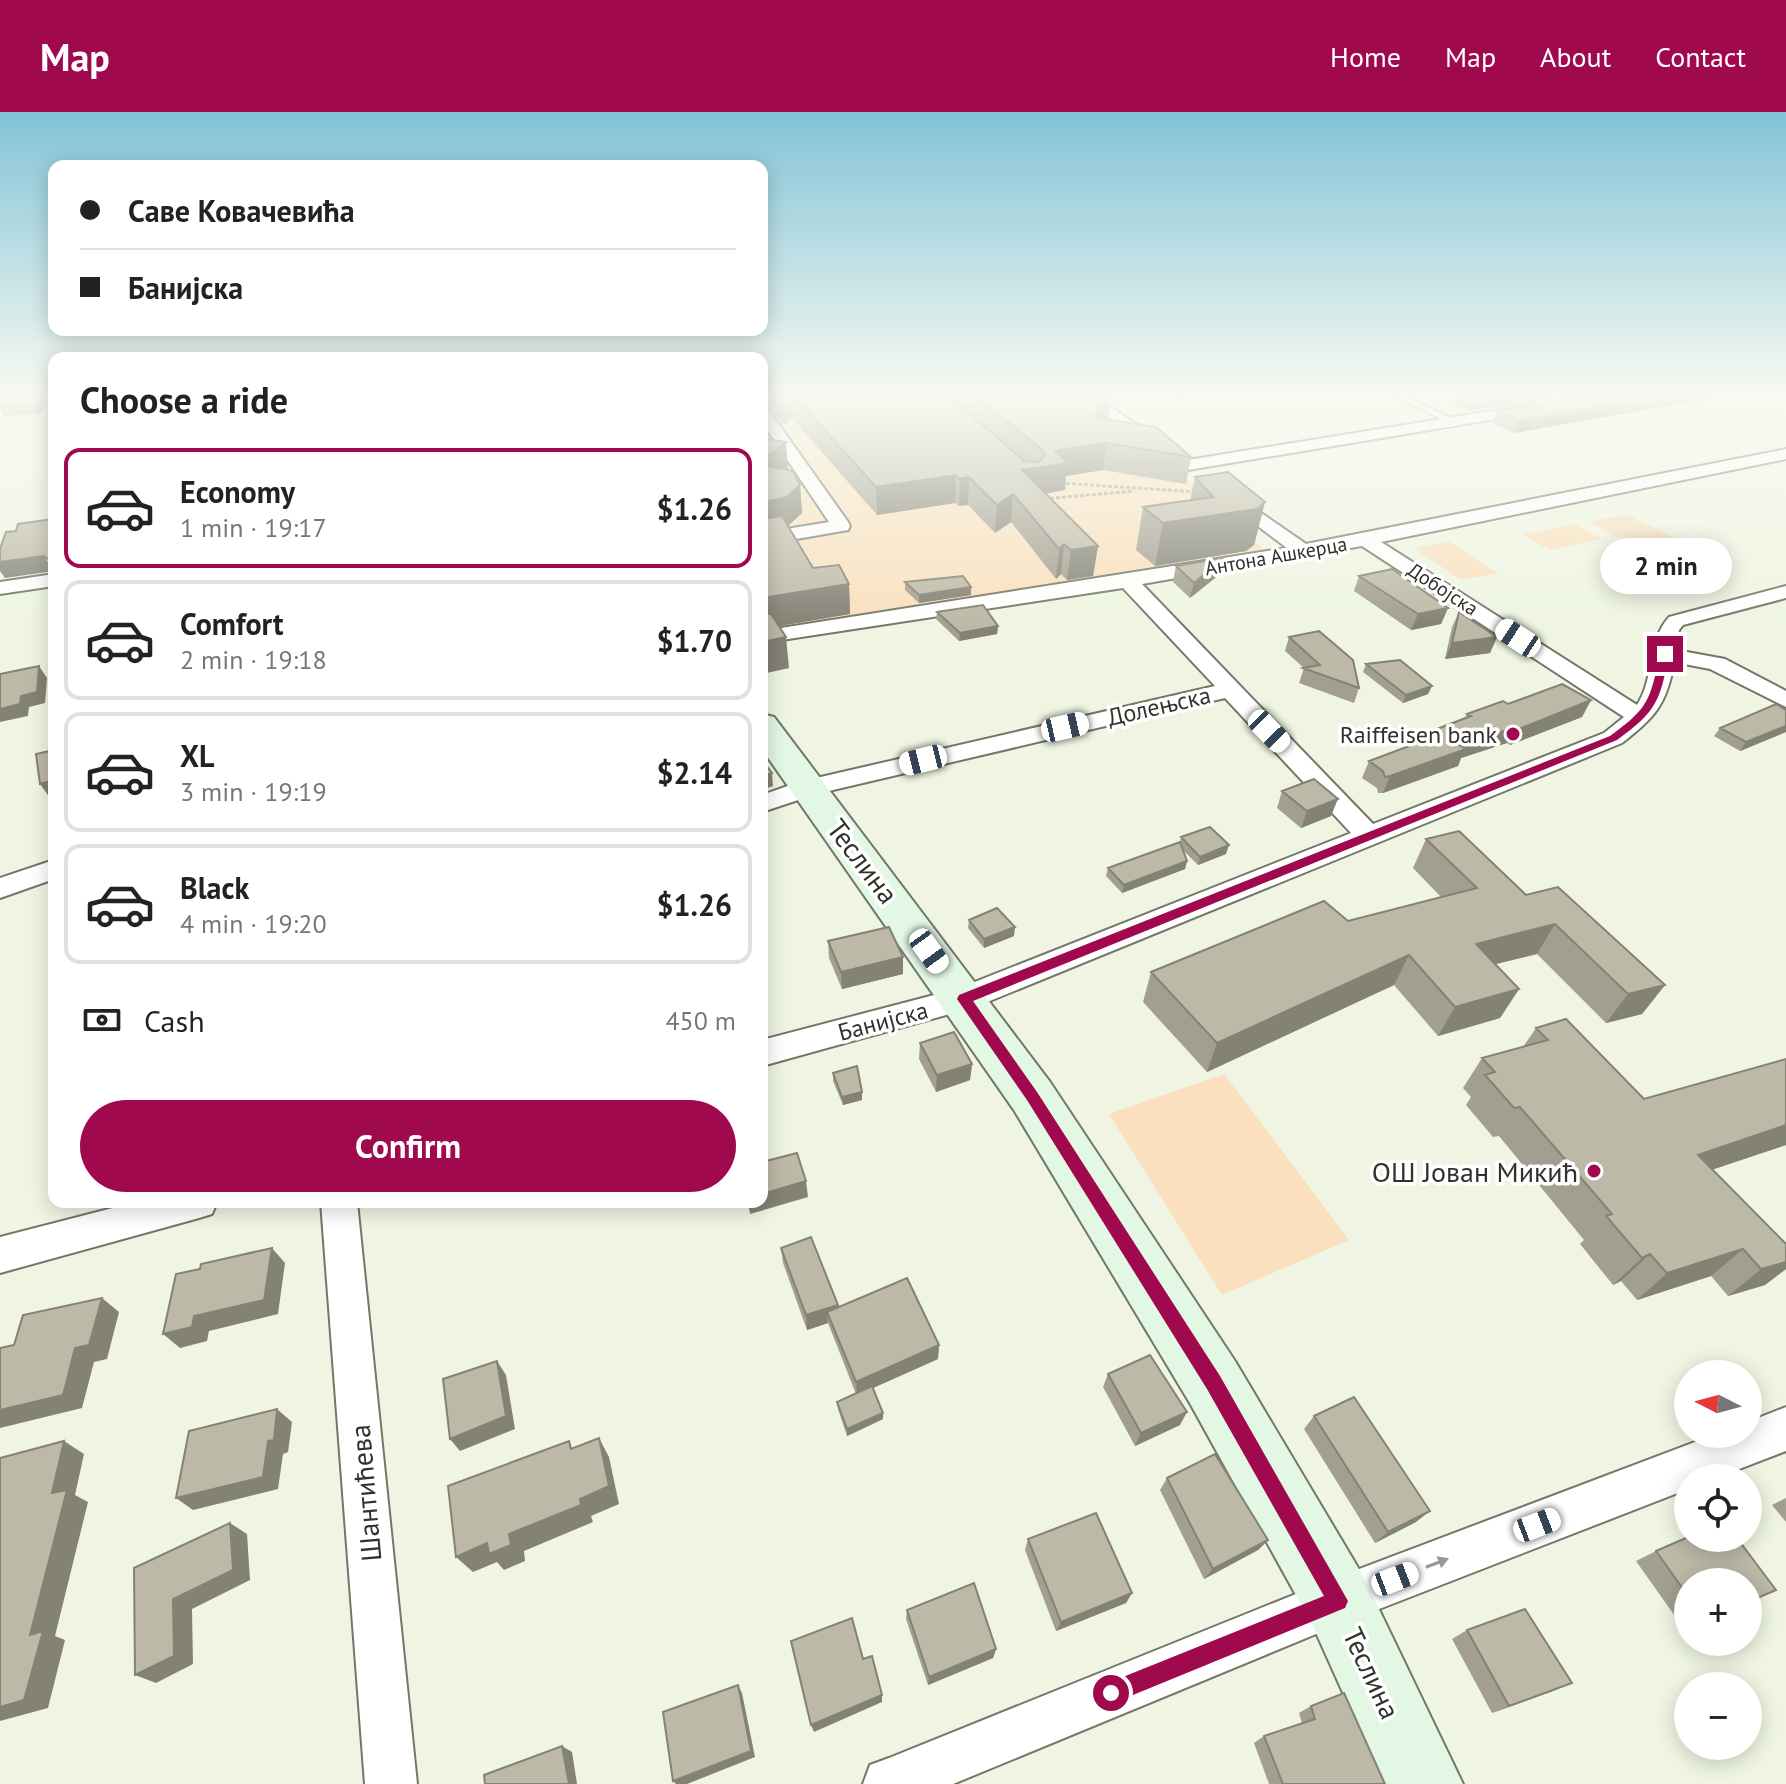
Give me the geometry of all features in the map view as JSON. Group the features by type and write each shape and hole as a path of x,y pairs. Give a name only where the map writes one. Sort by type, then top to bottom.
{"street":[{"path":"768,538 841,526 803,471"},
{"path":"1196,471 1303,551"},
{"name":"Антона Ашкерца","path":"768,636 1303,551 1703,471"},
{"name":"Добојска","path":"1365,540 1641,718"},
{"path":"0,588 48,581"},
{"path":"1128,581 1369,836"},
{"name":"Банијска","path":"768,1051 964,999 1613,738 1641,718 1656,695 1669,629 1676,621 1786,592"},
{"path":"1665,654 1717,664 1786,700"},
{"name":"Долењска","path":"768,802 808,788 1229,690"},
{"name":"Теслина","path":"768,732 1032,1096 1213,1383 1338,1601 1424,1784"},
{"path":"0,888 48,871"},
{"path":"0,1255 176,1208"},
{"name":"Шантићева","path":"340,1208 391,1784"},
{"path":"889,1784 1338,1601 1786,1429"}],"path":[{"path":"1052,483 1225,493"},
{"path":"1035,500 1153,489"}],"shaded area":[{"path":"768,471 1178,471 1270,555 768,635"},
{"path":"1627,514 1715,558 1675,567 1588,522"},
{"path":"1574,524 1603,539 1550,550 1522,535"},
{"path":"1450,542 1498,573 1461,580 1414,548"},
{"path":"1224,1074 1349,1240 1222,1295 1109,1114"}],"building":[{"path":"768,471 793,471 800,485 785,498 768,501"},
{"path":"862,471 1023,471 1098,546 1071,550 1064,544 1059,549 1013,494 997,505 969,477 960,479 956,475 876,487"},
{"path":"1228,472 1265,502 1257,509 1163,523 1143,507 1213,497 1195,477"},
{"path":"782,516 813,568 839,565 849,584 768,597 768,518"},
{"path":"48,520 48,559 44,556 0,562 0,549 6,532 16,531 18,524"},
{"path":"1223,558 1194,583 1176,566"},
{"path":"1392,569 1448,608 1418,614 1359,576"},
{"path":"963,576 971,587 919,595 905,582"},
{"path":"983,605 998,626 960,633 937,612"},
{"path":"1459,612 1497,637 1452,643"},
{"path":"768,614 771,614 786,637 768,641"},
{"path":"1319,631 1353,660 1359,688 1303,668 1320,665 1289,637"},
{"path":"1400,660 1432,686 1406,695 1366,664"},
{"path":"39,666 37,692 21,696 20,704 0,709 0,674"},
{"path":"1562,684 1591,700 1519,729 1516,727 1459,745 1466,749 1390,776 1385,777 1383,771 1369,761 1428,739 1421,735 1471,716 1467,714 1503,701 1508,704"},
{"path":"1776,704 1786,710 1786,726 1746,742 1720,728"},
{"path":"48,751 48,782 40,784 36,754"},
{"path":"1314,779 1338,799 1307,811 1282,791"},
{"path":"1210,827 1229,845 1200,857 1181,837"},
{"path":"1459,831 1526,895 1558,887 1665,985 1628,994 1555,924 1476,944 1519,989 1455,1007 1409,955 1217,1043 1151,972 1324,901 1348,921 1477,888 1426,839"},
{"path":"1180,842 1187,861 1124,885 1108,868"},
{"path":"997,908 1015,927 984,939 969,920"},
{"path":"889,927 903,957 841,972 828,941"},
{"path":"1566,1019 1644,1099 1786,1059 1786,1125 1698,1155 1786,1244 1786,1262 1761,1269 1743,1249 1667,1273 1650,1254 1642,1258 1606,1216 1612,1214 1520,1107 1514,1108 1485,1075 1495,1072 1482,1058 1548,1040 1536,1028"},
{"path":"954,1032 972,1064 937,1075 920,1043"},
{"path":"857,1066 862,1092 842,1097 833,1073"},
{"path":"797,1153 806,1181 768,1192 768,1160"},
{"path":"811,1237 838,1305 806,1315 781,1248"},
{"path":"272,1248 264,1300 194,1316 192,1327 163,1334 176,1274 200,1269 201,1264"},
{"path":"907,1278 939,1345 856,1382 827,1312"},
{"path":"102,1298 89,1345 75,1348 63,1395 0,1410 0,1348 14,1345 23,1315"},
{"path":"1150,1355 1187,1412 1141,1433 1108,1374"},
{"path":"497,1361 506,1416 450,1439 443,1379"},
{"path":"872,1386 883,1413 847,1429 837,1402"},
{"path":"1354,1397 1430,1511 1388,1532 1314,1416"},
{"path":"277,1409 274,1440 268,1441 263,1477 176,1498 189,1431"},
{"path":"599,1438 609,1486 580,1499 581,1505 509,1534 511,1545 489,1554 487,1543 456,1557 448,1486 569,1441 571,1449"},
{"path":"64,1441 52,1493 67,1490 30,1635 43,1631 24,1700 0,1707 0,1458"},
{"path":"1215,1454 1268,1540 1213,1569 1167,1478"},
{"path":"1096,1513 1132,1593 1061,1622 1028,1539"},
{"path":"230,1523 233,1570 173,1599 174,1656 135,1675 134,1568"},
{"path":"1674,1543 1674,1552 1748,1552 1760,1568 1674,1568 1674,1576 1656,1551"},
{"path":"1762,1571 1776,1590 1762,1596"},
{"path":"974,1583 996,1649 929,1677 907,1610"},
{"path":"1525,1609 1572,1683 1509,1706 1467,1630"},
{"path":"852,1618 863,1659 872,1656 882,1695 811,1725 791,1641"},
{"path":"738,1685 751,1751 673,1781 663,1712"},
{"path":"1344,1693 1385,1784 1283,1784 1264,1736 1315,1719 1311,1706"},
{"path":"562,1746 569,1784 485,1784 484,1775"}],"place":[{"name":"Raiffeisen bank","path":"1513,734"},
{"name":"ОШ Јован Микић","path":"1594,1171"}],"route":[{"path":"1111,1693 1338,1601 1213,1383 1032,1096 964,999 1613,738 1641,718 1656,695 1665,654"}]}
